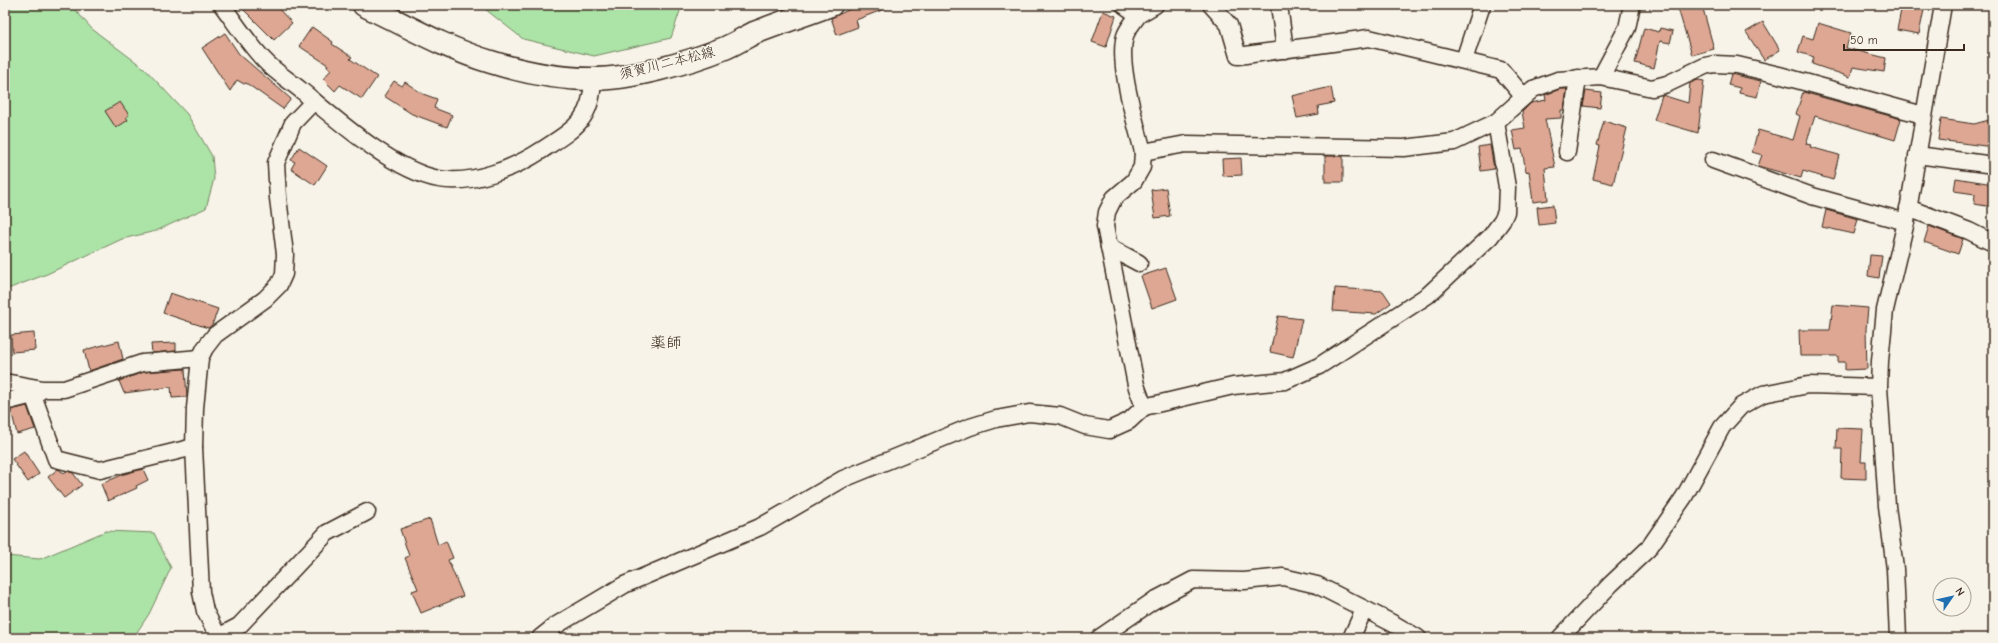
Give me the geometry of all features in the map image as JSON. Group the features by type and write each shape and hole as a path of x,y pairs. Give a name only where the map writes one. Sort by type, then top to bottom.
{"main road":[{"name":"須賀川二本松線","path":"364,5 444,43 490,62 525,72 570,78 593,79 627,76 679,63 725,48 753,34 831,5"}],"street":[{"path":"222,5 247,40 266,62 314,102 357,136 385,155 415,171 439,179 470,179 490,175 512,167 534,156 562,137 585,117 593,97 593,79"},
{"path":"1124,5 1138,15"},
{"path":"1144,407 1136,385 1105,226 1107,212 1114,198 1134,181 1142,167 1143,152 1126,76 1124,51 1126,36 1138,15 1155,5"},
{"path":"1212,5 1230,25 1238,56 1369,38 1501,70 1523,96"},
{"path":"1279,5 1285,50"},
{"path":"1464,60 1482,5"},
{"path":"1601,77 1627,28 1632,5"},
{"path":"1898,638 1895,569 1886,506 1880,387 1884,310 1907,215 1943,5"},
{"path":"1143,152 1186,144 1404,148 1454,142 1496,122 1523,96 1533,89 1558,80 1601,77 1652,88 1667,84 1705,66 1715,64 1737,65 1779,74 1923,115"},
{"path":"1567,152 1578,78"},
{"path":"314,102 293,123 276,163 278,198 285,254 284,274 279,285 264,299 215,335 205,348 200,358 195,408 194,448 202,592 205,611 218,638 239,626 327,532 367,512"},
{"path":"540,638 555,626 624,585 760,527 843,478 970,427 996,418 1029,413 1060,416 1085,426 1109,430 1129,421 1144,407 1233,386 1285,382 1319,366 1428,295 1490,237 1502,221 1506,212 1507,187 1496,122"},
{"path":"1917,155 1986,164"},
{"path":"1713,160 1812,196 1907,215 1969,231 1993,242"},
{"path":"1109,247 1139,263"},
{"path":"5,402 38,392 70,388 142,363 200,358"},
{"path":"5,382 38,392"},
{"path":"1560,638 1601,594 1648,549 1684,497 1722,427 1741,406 1763,394 1808,385 1880,387"},
{"path":"38,392 56,459 100,470 194,448"},
{"path":"1099,638 1153,601 1193,580 1244,581 1283,577 1317,585 1364,610 1392,622 1418,638"},
{"path":"1351,638 1364,610"}],"green space":[{"path":"5,5 71,5 92,29 144,68 187,114 212,156 214,179 206,208 156,231 122,239 47,274 5,290"},
{"path":"480,5 682,5 671,38 594,56 523,39"},
{"path":"106,531 154,533 171,568 149,614 133,638 5,638 5,556 40,559"}],"building":[{"path":"239,5 275,5 292,23 274,40"},
{"path":"859,5 892,6 856,20 858,27 837,35 831,18"},
{"path":"1677,5 1702,5 1714,49 1692,55"},
{"path":"1902,5 1925,5 1919,34 1897,30"},
{"path":"1103,11 1116,16 1106,47 1092,42"},
{"path":"1763,22 1780,50 1764,60 1746,32"},
{"path":"1818,23 1851,33 1846,48 1886,58 1884,72 1853,67 1850,77 1812,64 1814,57 1798,52 1803,36 1813,39"},
{"path":"312,27 333,42 332,44 352,57 350,59 377,77 362,99 340,85 335,91 323,79 331,70 327,67 328,65 299,46"},
{"path":"1644,28 1659,32 1660,28 1673,31 1670,43 1660,41 1654,68 1635,63"},
{"path":"225,33 239,54 291,99 283,109 246,83 244,84 237,80 230,91 202,48"},
{"path":"1731,74 1761,81 1757,97 1739,93 1740,88 1728,85"},
{"path":"1698,80 1704,81 1698,133 1654,120 1662,95 1688,103 1690,83"},
{"path":"394,81 402,86 405,82 423,94 437,99 434,108 452,115 447,127 412,114 384,96"},
{"path":"1331,87 1334,103 1318,106 1319,114 1297,118 1292,96"},
{"path":"1560,89 1567,89 1564,110 1561,110 1561,118 1545,119 1555,167 1545,168 1548,200 1533,202 1529,171 1526,172 1522,149 1516,150 1512,130 1525,128 1522,112 1531,103 1546,100 1545,95"},
{"path":"1586,91 1602,93 1600,108 1583,106"},
{"path":"1803,92 1901,119 1895,140 1815,116 1806,144 1811,145 1810,147 1839,155 1833,180 1803,171 1801,178 1758,166 1762,155 1752,152 1758,130 1793,140 1800,116 1796,114"},
{"path":"120,102 129,115 126,117 128,120 116,128 105,111"},
{"path":"1941,119 1974,124 1993,119 1993,147 1938,140"},
{"path":"1604,121 1627,128 1613,184 1593,179 1600,146 1597,145"},
{"path":"1490,145 1494,169 1481,171 1478,147"},
{"path":"299,147 327,166 315,185 291,169 295,162 291,160"},
{"path":"1325,156 1343,156 1343,182 1325,182"},
{"path":"1241,158 1242,175 1223,176 1222,159"},
{"path":"1956,178 1993,184 1993,207 1974,204 1975,194 1954,191"},
{"path":"1166,188 1170,216 1155,218 1151,190"},
{"path":"1553,205 1555,223 1539,225 1537,207"},
{"path":"1826,210 1858,219 1854,234 1822,227"},
{"path":"1929,226 1963,239 1958,254 1924,242"},
{"path":"1870,255 1882,256 1879,278 1868,276"},
{"path":"1166,268 1177,299 1152,308 1141,276"},
{"path":"1335,288 1383,291 1391,303 1376,314 1333,311"},
{"path":"170,293 218,309 212,325 208,328 163,313"},
{"path":"1833,305 1868,308 1866,329 1867,369 1845,370 1845,362 1838,362 1838,356 1800,356 1799,330 1830,330"},
{"path":"1278,316 1302,319 1293,357 1270,352"},
{"path":"34,333 35,350 12,352 11,335"},
{"path":"119,341 123,359 89,371 84,350"},
{"path":"176,343 176,351 152,353 151,344"},
{"path":"185,369 187,397 172,398 171,387 124,393 119,381 144,372"},
{"path":"27,406 35,429 17,434 11,410"},
{"path":"1837,428 1863,429 1861,462 1866,462 1866,479 1841,478 1842,449 1836,449"},
{"path":"24,451 39,474 28,482 12,459"},
{"path":"58,469 64,473 67,471 73,473 82,485 64,498 48,477"},
{"path":"143,469 148,480 136,486 137,488 108,501 101,484 124,474"},
{"path":"430,519 438,545 446,541 453,558 448,560 463,596 421,613 412,591 418,589 405,558 409,556 400,529"}],"district":[{"name":"薬師","path":"666,343"}]}
